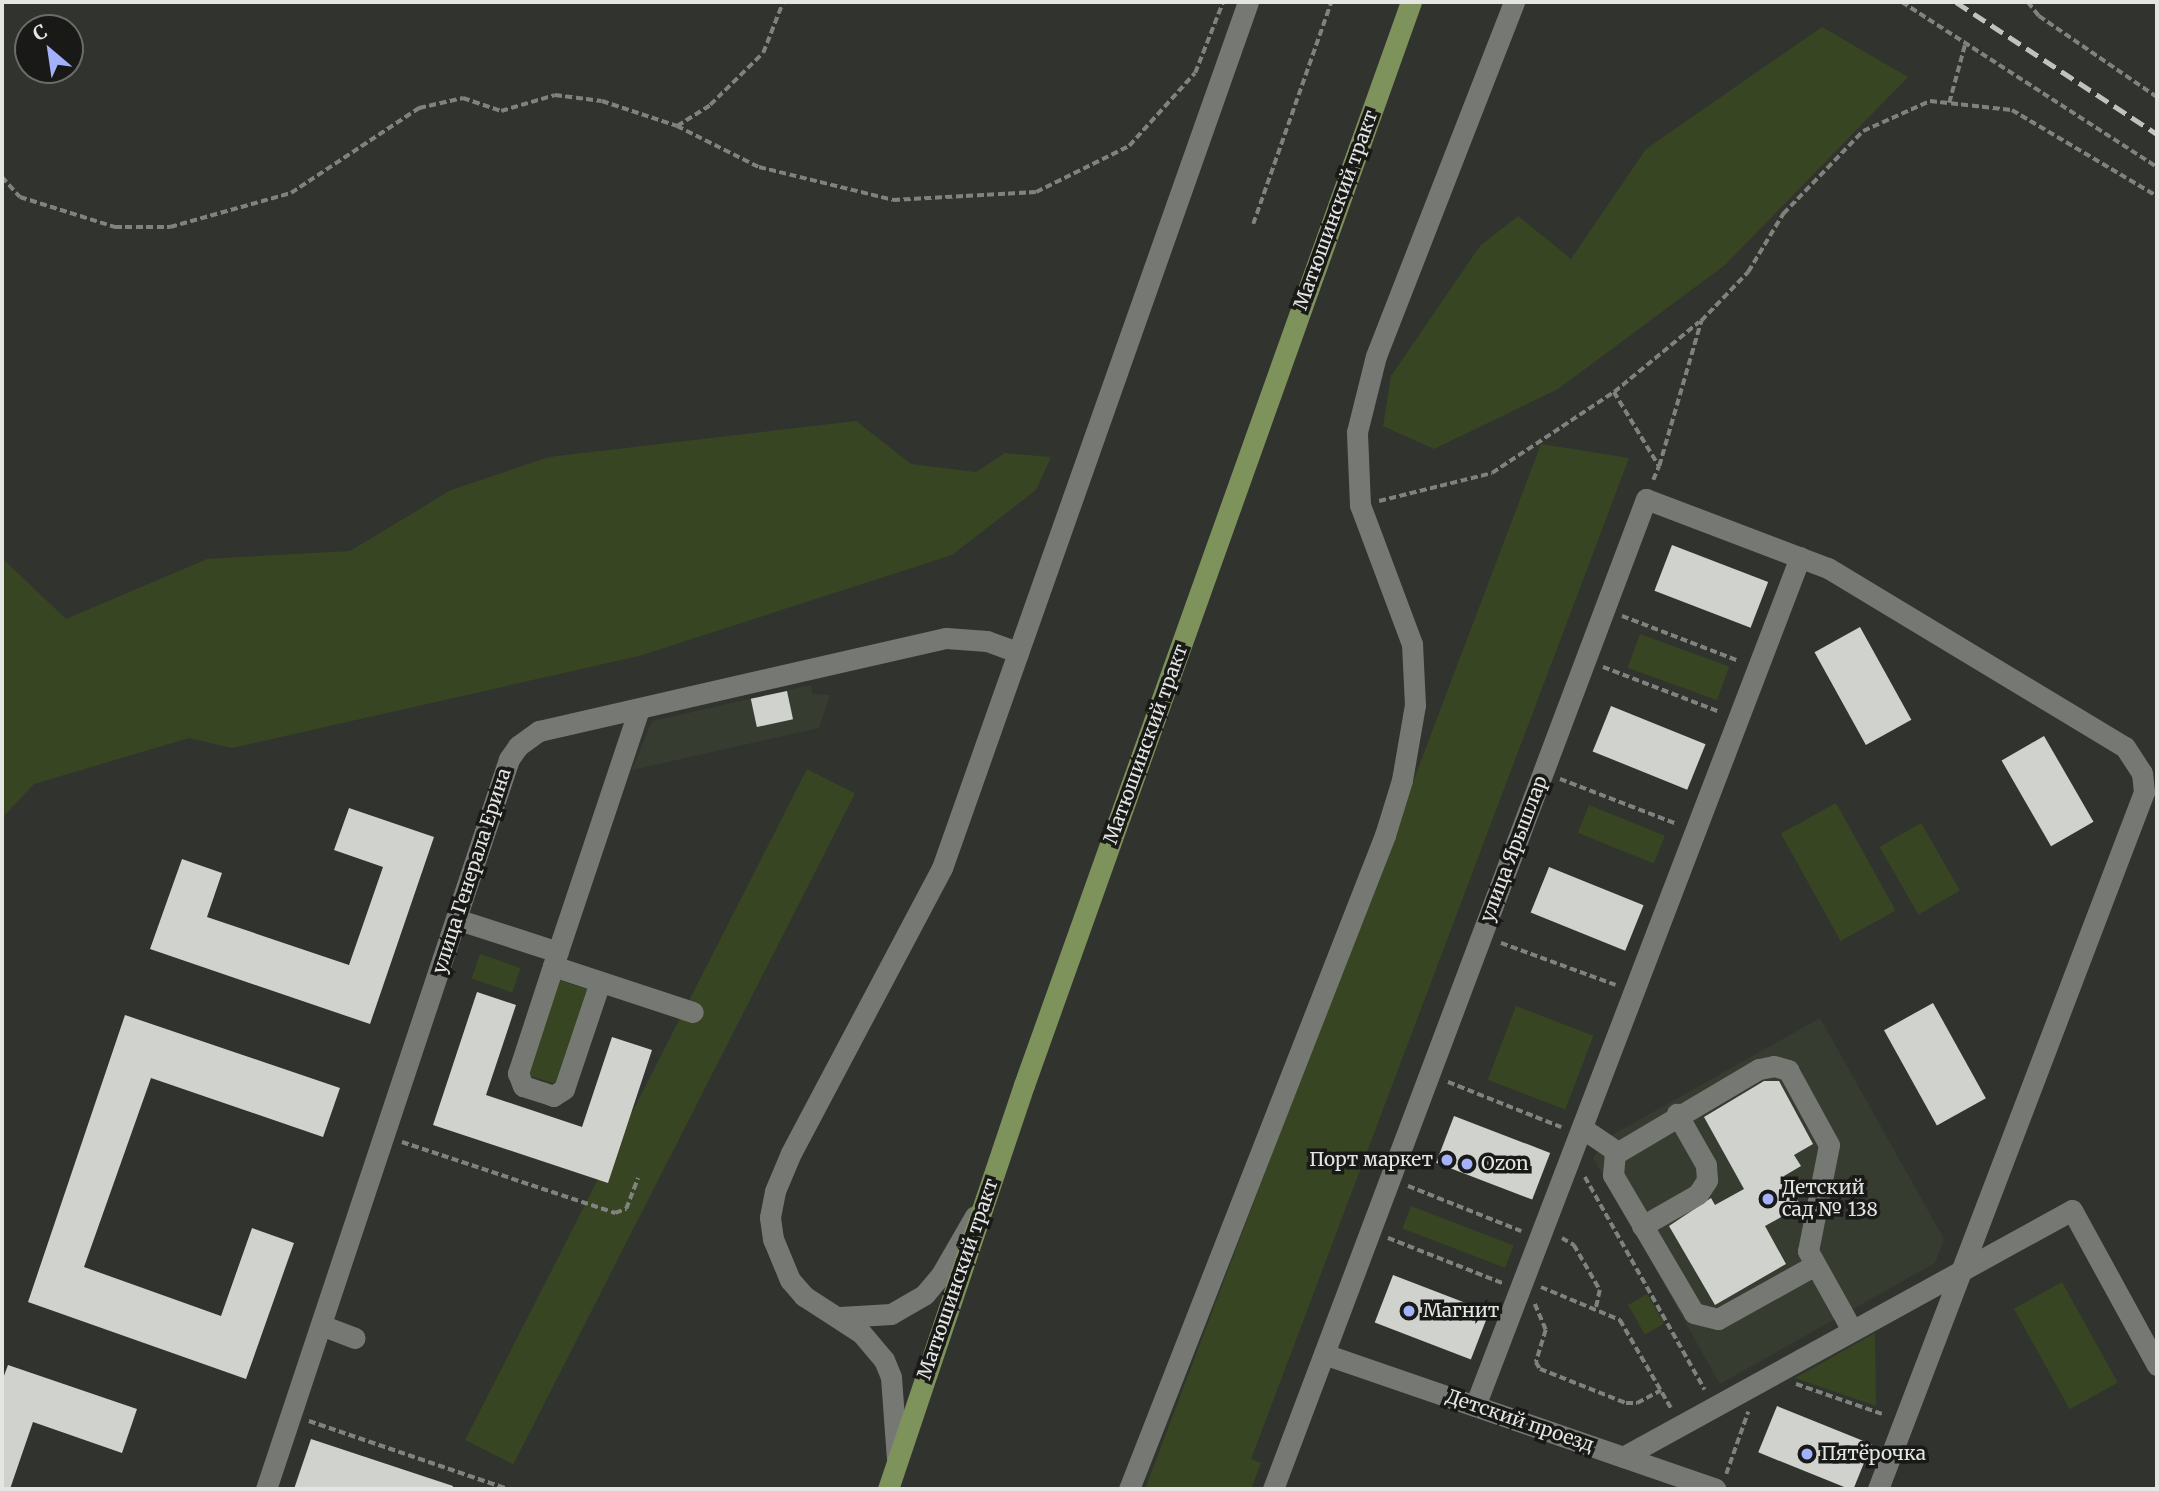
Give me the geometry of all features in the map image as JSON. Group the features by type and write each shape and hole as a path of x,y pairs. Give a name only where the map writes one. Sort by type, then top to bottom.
{"main road":[{"name":"Матюшинский тракт","path":"888,1489 988,1192 1411,2"}],"street":[{"path":"897,1462 891,1377 872,1345 840,1317 804,1296 779,1259 770,1217 775,1191 791,1153 943,868 1248,2"},
{"path":"1129,1489 1385,835 1408,754 1415,705 1412,644 1360,505 1357,432 1362,398 1514,2"},
{"name":"улица Ярышлар","path":"1273,1489 1646,499 1832,570 2113,739 2150,772"},
{"path":"1475,1406 1800,557"},
{"name":"улица Генерала Ерина","path":"266,1489 509,759 518,746 539,732 946,638 987,641 1018,652"},
{"path":"600,982 564,1089 553,1096 523,1086 518,1073 639,709"},
{"path":"1878,1489 2150,772"},
{"path":"456,919 556,959 600,982 693,1012"},
{"path":"1616,1151 1759,1069 1774,1066 1792,1073 1829,1146 1807,1240 1815,1265 1852,1331"},
{"path":"1642,1226 1698,1194 1707,1180 1706,1165 1677,1114"},
{"path":"1578,1138 1616,1151"},
{"path":"1616,1151 1613,1175 1688,1307 1708,1319 1718,1319 1815,1265"},
{"path":"840,1317 891,1314 925,1294 941,1275 988,1192"},
{"path":"1623,1457 2072,1210 2157,1365"},
{"path":"321,1325 355,1338"},
{"name":"Детский проезд","path":"1324,1354 1623,1457 1721,1483"}],"path":[{"path":"677,126 710,105 763,53 783,2"},
{"path":"2,177 20,197 115,228 170,227 291,193 419,108 463,98 501,111 555,95 603,101 677,126 759,167 893,200 1036,192 1129,146 1195,73 1223,2"},
{"path":"1253,224 1331,2"},
{"path":"1902,2 2157,167"},
{"path":"2028,2 2039,16 2157,97"},
{"path":"1949,103 1965,44"},
{"path":"1360,505 1492,472 1614,392 1701,321 1748,272 1783,214 1863,131 1930,101 2012,110 2157,195"},
{"path":"1614,392 1659,466 1701,321"},
{"path":"1605,610 1758,668"},
{"path":"1585,661 1738,719"},
{"path":"1543,773 1695,831"},
{"path":"1481,936 1634,991"},
{"path":"1429,1075 1578,1138 1714,1407"},
{"path":"384,1136 615,1213 626,1209 638,1178"},
{"path":"1390,1179 1577,1249 1600,1290 1596,1309"},
{"path":"1370,1231 1596,1309 1623,1324 1681,1425"},
{"path":"1522,1285 1546,1330 1538,1368 1626,1403 1637,1403 1661,1390"},
{"path":"1721,1483 1765,1379 1904,1421"},
{"path":"290,1415 508,1489"}],"shaded area":[{"path":"811,685 813,694 830,695 819,728 632,770 652,721"},
{"name":"Детский сад № 138","path":"1820,1018 1944,1239 1935,1263 1720,1384 1593,1158 1607,1138"}],"green space":[{"path":"1822,27 1908,77 1725,265 1558,389 1434,449 1383,426 1391,376 1480,246 1518,216 1571,259 1646,149"},
{"path":"856,421 911,464 976,472 1005,453 1051,457 1036,490 952,555 639,656 232,748 189,738 34,784 2,818 2,558 66,619 207,559 350,551 451,490 549,457"},
{"path":"1541,444 1629,458 1251,1459 1261,1463 1251,1489 1145,1489"},
{"path":"1640,634 1729,666 1717,700 1628,668"},
{"path":"807,769 855,794 513,1464 465,1440"},
{"path":"1836,803 1896,911 1841,941 1781,834"},
{"path":"1589,805 1665,836 1654,864 1578,833"},
{"path":"1921,823 1960,891 1918,915 1879,847"},
{"path":"480,954 521,968 512,993 472,979"},
{"path":"556,979 587,989 556,1084 525,1074"},
{"path":"1516,1006 1593,1036 1565,1109 1488,1080"},
{"path":"1411,1206 1514,1245 1505,1268 1402,1228"},
{"path":"2062,1282 2118,1383 2070,1409 2014,1309"},
{"path":"1647,1294 1664,1323 1645,1334 1628,1305"},
{"path":"1875,1333 1876,1406 1795,1378"}],"building":[{"path":"1672,545 1768,582 1751,628 1654,591"},
{"path":"1860,627 1911,720 1866,745 1815,652"},
{"path":"787,691 793,719 757,727 751,699"},
{"path":"1611,706 1706,744 1687,790 1593,751"},
{"path":"2044,736 2094,822 2051,846 2002,760"},
{"path":"349,808 434,837 370,1024 150,949 182,859 222,873 207,917 349,965 383,867 334,850"},
{"path":"1549,867 1644,905 1625,951 1531,912"},
{"path":"477,992 516,1005 486,1095 582,1127 612,1037 652,1050 608,1183 433,1125"},
{"path":"1933,1003 1986,1098 1937,1125 1884,1030"},
{"path":"125,1015 340,1088 323,1137 151,1078 84,1267 221,1316 252,1228 294,1243 246,1379 28,1302"},
{"path":"1764,1081 1779,1081 1813,1144 1794,1155 1801,1166 1784,1176 1801,1206 1765,1226 1786,1264 1715,1305 1669,1226 1711,1198 1715,1205 1744,1189 1704,1117"},
{"path":"1454,1116 1550,1153 1532,1200 1436,1163"},
{"path":"1393,1275 1489,1312 1471,1360 1375,1323"},
{"path":"8,1365 137,1409 122,1453 33,1422 10,1489 2,1489 2,1381"},
{"path":"1777,1406 1872,1444 1853,1489 1758,1452"},
{"path":"311,1439 453,1486 452,1489 294,1489"}],"railway":[{"path":"1956,2 2157,134"}],"place":[{"name":"Порт маркет","path":"1447,1160"},
{"name":"Ozon","path":"1467,1164"},
{"name":"Детский сад № 138","path":"1768,1199"},
{"name":"Магнит","path":"1409,1311"},
{"name":"Пятёрочка","path":"1807,1454"}]}
